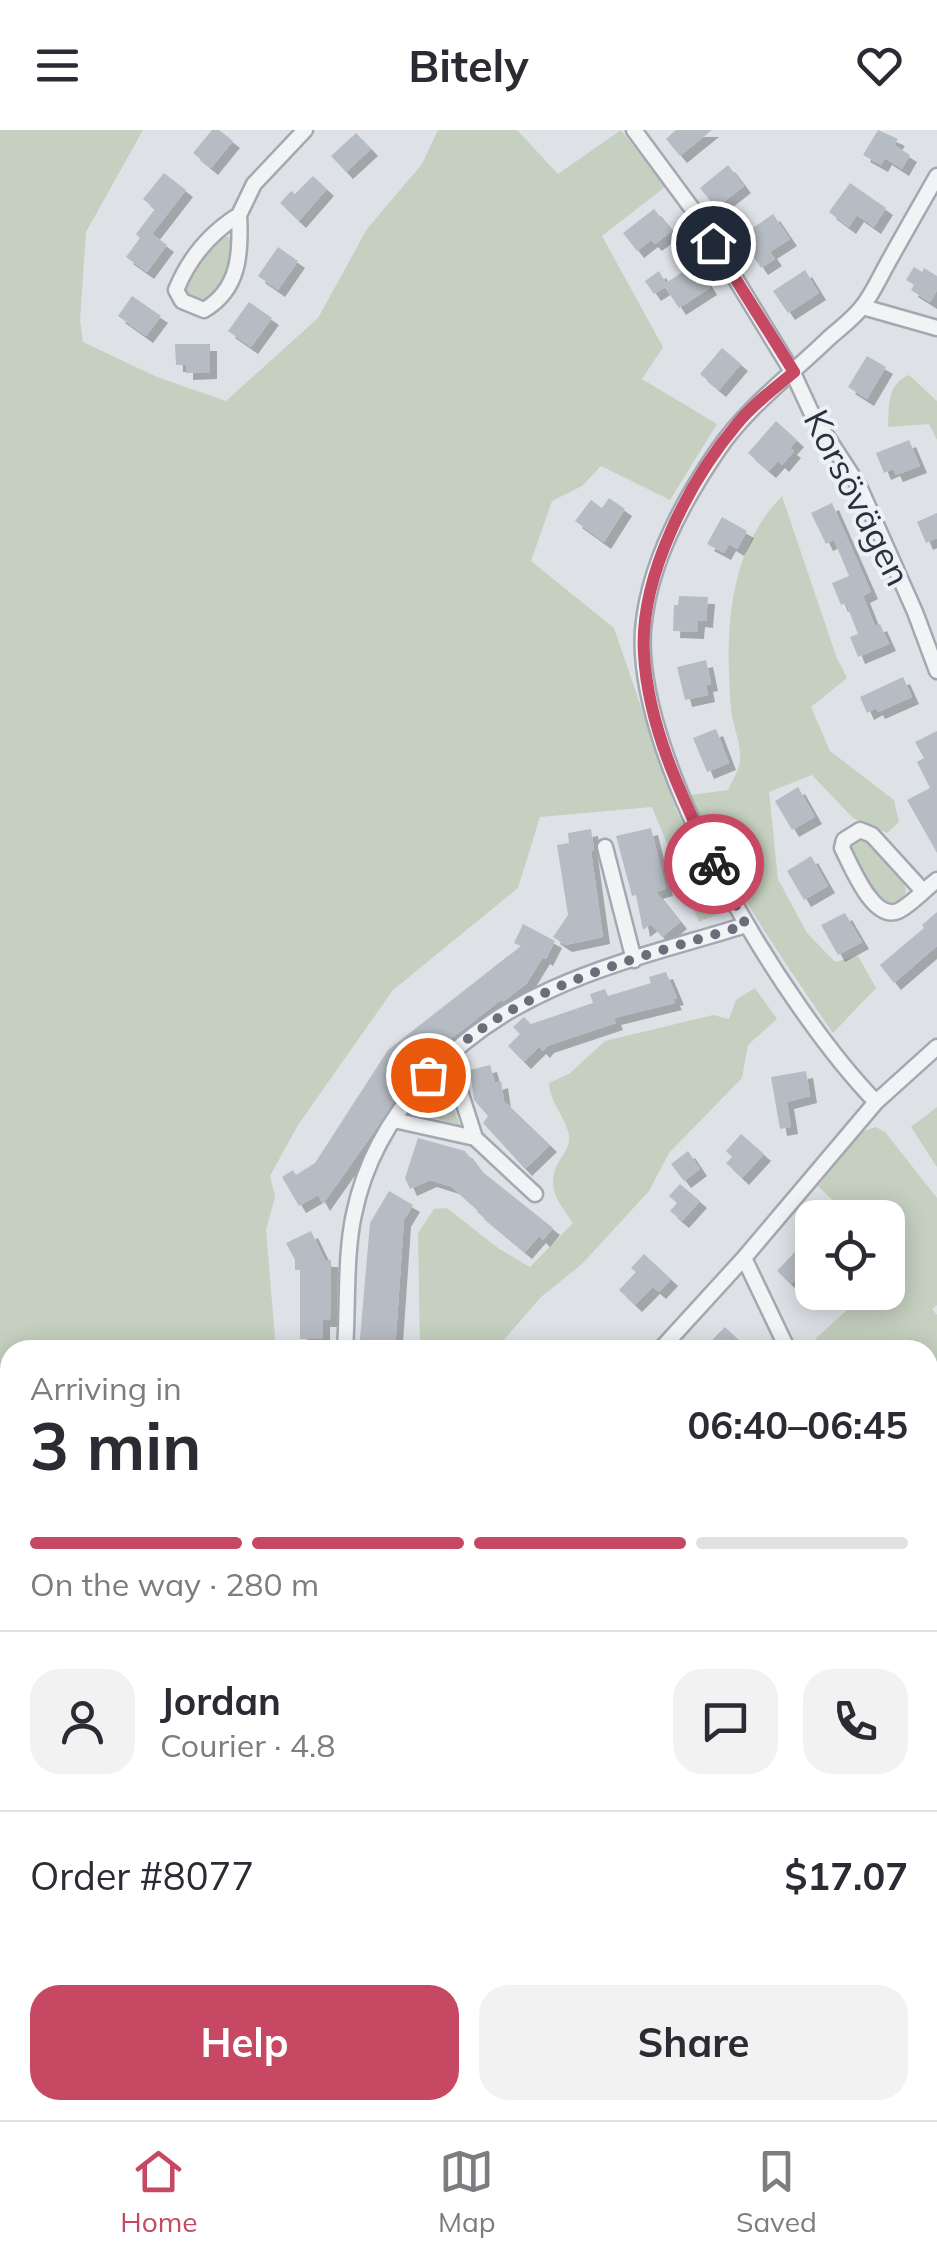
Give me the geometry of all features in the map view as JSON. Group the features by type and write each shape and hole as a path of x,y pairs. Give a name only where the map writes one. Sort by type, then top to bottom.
{"street":[{"path":"239,216 217,229 192,260 176,290 182,300 204,310 217,302 238,268 239,216 254,184 305,130"},
{"name":"Korsövägen","path":"634,130 696,214 794,372 812,414 858,486 937,671"},
{"path":"876,1102 847,1072 746,925 717,870 675,778 650,698 644,627 656,572 696,485 737,424 863,307 937,176"},
{"path":"863,307 937,328"},
{"path":"923,891 872,835 860,830 844,840 842,848 874,906 886,912 896,912 923,891 937,880"},
{"path":"604,848 634,960"},
{"path":"346,1340 353,1216 369,1162 394,1120 448,1054 495,1020 552,988 746,925"},
{"path":"669,1340 876,1102 937,1048"},
{"path":"448,1054 475,1138 534,1194"},
{"path":"394,1120 475,1138"},
{"path":"744,1258 783,1340"}],"green space":[{"path":"0,130 143,130 86,232 80,320 83,342 157,377 226,401 318,318 367,229 422,164 438,130 517,130 558,174 621,130 665,187 602,236 663,347 642,379 717,424 670,500 601,466 582,486 552,501 531,561 614,628 676,809 725,911 699,922 652,807 540,817 518,888 393,990 298,1125 270,1176 275,1197 266,1230 275,1340 0,1340"},
{"path":"220,234 235,244 228,275 209,299 191,299 182,288 184,278"},
{"path":"909,375 937,401 937,440 929,424 888,427 893,390"},
{"path":"782,496 847,678 811,707 830,751 894,800 899,822 887,833 853,818 812,775 769,792 778,879 807,933 835,962 858,956 876,988 833,1033 738,888 691,795 728,790 738,768 740,748 729,680 734,595 750,543"},
{"path":"862,839 903,879 906,892 889,906 871,888 849,849"},
{"path":"755,988 777,1019 748,1045 742,1078 669,1153 649,1191 582,1264 541,1297 504,1340 420,1340 418,1233 434,1209 447,1208 498,1248 530,1267 573,1223 553,1184 569,1139 549,1083 569,1074 605,1041 713,1015 729,1019 736,1000"},
{"path":"438,1077 450,1081 460,1126 416,1112 424,1093"},
{"path":"937,1107 937,1167 911,1127"},
{"path":"876,1127 885,1132 937,1198 937,1305 932,1309 937,1315 937,1340 817,1340 847,1310 905,1310 905,1200 832,1200 818,1186 863,1131"}],"building":[{"path":"212,130 219,130 233,141 211,168 193,153"},
{"path":"676,130 712,130 680,156 666,139"},
{"path":"878,130 898,139 894,145 910,155 902,169 885,158 881,165 863,155"},
{"path":"356,133 371,149 346,172 331,156"},
{"path":"728,165 744,186 716,208 700,188"},
{"path":"164,173 186,190 152,234 167,245 147,272 126,257 140,238 136,234 155,209 143,199"},
{"path":"313,176 327,189 299,221 280,203"},
{"path":"850,183 886,208 874,227 857,215 849,227 829,212"},
{"path":"654,209 672,231 637,251 623,233"},
{"path":"773,214 790,239 770,252 775,259 761,268 740,237"},
{"path":"278,247 298,261 278,290 258,276"},
{"path":"695,264 710,288 679,308 665,287 654,294 645,281 659,271 666,283"},
{"path":"914,267 937,276 937,290 930,302 911,290 914,285 906,280"},
{"path":"805,270 819,293 788,313 773,291"},
{"path":"132,296 161,316 146,336 118,316"},
{"path":"249,302 272,318 251,347 228,331"},
{"path":"175,344 210,344 210,372 186,373 186,365 176,365"},
{"path":"722,348 741,364 719,390 700,374"},
{"path":"867,356 886,367 867,399 848,387"},
{"path":"776,421 797,440 790,448 794,451 782,465 778,461 769,471 748,453"},
{"path":"909,440 920,466 896,475 893,469 884,473 876,453"},
{"path":"609,498 625,509 604,542 575,521 591,500 602,508"},
{"path":"832,503 871,592 863,596 875,626 880,624 889,644 858,657 850,637 858,634 846,603 841,605 832,583 849,576 834,540 826,544 811,513"},
{"path":"937,513 937,538 926,543 917,522"},
{"path":"722,517 747,531 737,549 729,544 724,553 707,544"},
{"path":"679,596 708,597 706,621 698,620 697,632 673,631 674,605 678,605"},
{"path":"706,660 711,684 706,685 708,695 685,700 677,667"},
{"path":"903,677 912,697 867,713 860,697"},
{"path":"716,729 729,763 707,772 693,738"},
{"path":"937,731 937,853 907,800 930,788 917,762 924,758 915,742"},
{"path":"798,787 815,817 792,830 775,801"},
{"path":"651,828 666,889 656,892 680,922 662,937 651,924 643,930 616,836"},
{"path":"591,829 603,937 565,945 553,937 568,915 557,845 569,843 568,833"},
{"path":"811,856 828,886 804,900 787,871"},
{"path":"937,912 937,946 894,983 880,965"},
{"path":"845,913 862,942 838,955 821,925"},
{"path":"523,924 555,941 527,983 503,1002 477,1015 401,1077 409,1082 323,1204 318,1195 299,1206 282,1177 293,1170 296,1175 315,1163 388,1050 521,946 514,943"},
{"path":"666,972 677,998 673,999 675,1003 614,1018 616,1023 547,1046 543,1051 539,1047 524,1062 508,1046 520,1034 513,1027 524,1017 531,1024 593,1003 590,994 605,989 608,996 651,983 649,977"},
{"path":"490,1065 495,1083 501,1081 504,1101 550,1145 525,1169 483,1123 488,1116 474,1100 470,1070"},
{"path":"806,1071 810,1096 787,1102 791,1127 780,1129 771,1077"},
{"path":"741,1134 764,1154 742,1178 726,1163 732,1157 726,1151"},
{"path":"418,1138 465,1151 479,1169 553,1228 543,1240 539,1236 525,1252 452,1187 430,1180 410,1189 405,1178"},
{"path":"688,1151 700,1169 684,1181 671,1164"},
{"path":"680,1184 700,1201 682,1221 670,1211 677,1203 669,1196"},
{"path":"389,1191 413,1205 404,1220 396,1340 360,1340 370,1223"},
{"path":"311,1231 325,1260 331,1260 330,1320 323,1320 323,1339 300,1339 300,1270 295,1270 295,1260 286,1243"},
{"path":"795,1252 795,1280 791,1284 777,1271"},
{"path":"644,1254 671,1279 659,1292 653,1287 635,1305 619,1290 636,1272 631,1268"},
{"path":"725,1327 739,1340 712,1340"}],"way so far":[{"path":"428,1075 448,1054 495,1020 552,988 746,925 714,864"}],"route":[{"path":"713,243 794,372 737,424 696,485 656,572 644,627 650,698 675,778 714,864"}]}
